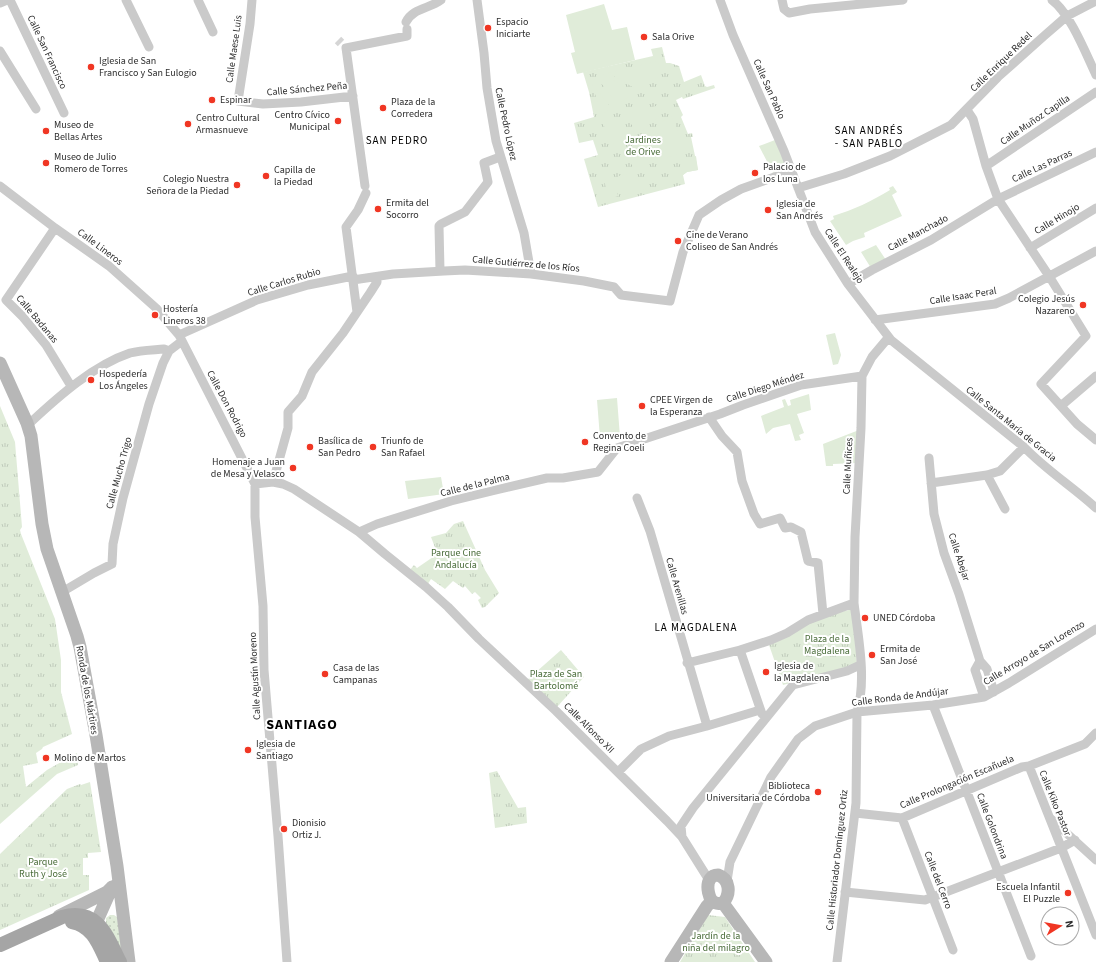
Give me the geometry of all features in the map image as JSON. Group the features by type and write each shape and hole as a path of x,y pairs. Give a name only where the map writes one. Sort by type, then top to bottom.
{"main road":[{"path":"0,945 46,924 66,922 76,923 86,928 96,925"},
{"path":"96,925 105,959"},
{"path":"96,925 105,931 120,962"}],"street":[{"path":"0,4 7,0"},
{"name":"Calle San Francisco","path":"10,0 64,113"},
{"path":"126,0 149,47"},
{"path":"198,0 213,32"},
{"name":"Calle Maese Luis","path":"238,101 250,24 252,0"},
{"path":"357,312 349,240 346,228 358,210 366,189 346,48 407,36 406,26 416,11 441,0"},
{"name":"Calle Pedro López","path":"477,0 487,88 496,141 524,233 531,274"},
{"name":"Calle San Pablo","path":"720,0 733,35 798,188"},
{"path":"782,0 784,9 789,13 810,9 903,0"},
{"path":"1052,0 1058,4 1067,16 1096,74"},
{"name":"Calle Enrique Redel","path":"798,188 844,174 890,156 951,125 998,77 1067,16 1091,2"},
{"path":"0,51 36,109"},
{"name":"Calle Muñoz Capilla","path":"986,166 1096,92"},
{"name":"Calle Sánchez Peña","path":"238,101 263,104 300,102 353,96"},
{"path":"967,110 973,119 986,166 998,199 1049,276 1086,336 1042,384 1077,424 1096,440"},
{"name":"Calle Las Parras","path":"998,199 1096,152"},
{"path":"440,271 439,226 465,212 488,182 484,163 500,157"},
{"name":"Calle Gutiérrez de los Ríos","path":"376,277 465,270 531,274 584,281 614,287 621,295 670,301 684,252 699,215 741,189 791,171"},
{"name":"Calle Lineros","path":"0,186 55,228 109,266 144,296 180,338"},
{"name":"Calle El Realejo","path":"798,188 815,232 848,284 888,338"},
{"name":"Calle Manchado","path":"848,284 931,240 998,199"},
{"name":"Calle Hinojo","path":"1030,248 1096,208"},
{"name":"Calle Badanas","path":"55,228 6,300 22,316 46,345 71,386"},
{"name":"Calle Isaac Peral","path":"876,320 995,304 1096,251"},
{"path":"255,484 274,482 288,428 288,412 302,396 312,372 343,333 377,282 376,277"},
{"name":"Calle Carlos Rubio","path":"180,338 257,300 308,285 353,278 376,277"},
{"name":"Calle Mucho Trigo","path":"62,592 112,564 113,544 132,465 149,404 163,363 169,351 180,338"},
{"name":"Calle Don Rodrigo","path":"180,338 255,484"},
{"name":"Calle Santa María de Gracia","path":"888,338 911,358 1024,447 1035,458 1096,508"},
{"name":"Calle Muñices","path":"854,603 855,538 861,428 862,376 872,357 888,338"},
{"path":"27,423 31,422 71,386 100,368 132,353 164,349 169,351"},
{"name":"Ronda de los Mártires","path":"0,363 27,423 33,453 43,530 47,549 77,636 85,675 116,866 129,962"},
{"name":"Calle Diego Méndez","path":"598,472 617,448 801,385 862,376"},
{"path":"1062,406 1096,376"},
{"path":"705,419 736,452 742,481 754,514 760,524 780,518 785,528 791,527 801,532 808,561 818,564 822,614"},
{"path":"931,483 987,475 1000,471 1024,447"},
{"name":"Calle Abejar","path":"929,458 934,514 944,553 980,660 987,669 994,692"},
{"name":"Calle de la Palma","path":"359,532 377,524 496,490 547,478 564,478 598,472"},
{"path":"987,475 1005,509"},
{"name":"Calle Alfonso XII","path":"274,482 294,489 349,524 426,587 618,772 682,837 718,878"},
{"name":"Calle Agustín Moreno","path":"255,484 255,517 263,606 264,670 278,830 287,962"},
{"name":"Calle Arenillas","path":"637,498 650,532 706,726"},
{"path":"687,663 740,650 782,636 808,620 854,603 860,665 861,699 857,712"},
{"name":"Calle Arroyo de San Lorenzo","path":"984,697 1096,628"},
{"path":"740,650 764,719"},
{"name":"Calle Abejar","path":"980,660 975,670 984,697"},
{"path":"682,837 681,826 693,808 792,684 847,671 860,665"},
{"name":"Calle Ronda de Andújar","path":"718,878 730,862 771,778 798,739 815,726 844,715 857,712 933,705 984,697"},
{"name":"Calle Golondrina","path":"933,705 1031,956"},
{"path":"618,772 641,749 669,736 760,710"},
{"name":"Calle Historiador Domínguez Ortiz","path":"837,962 855,813 857,712"},
{"name":"Calle Prolongación Escañuela","path":"855,813 902,818 1022,767 1029,766 1085,744 1096,733"},
{"name":"Calle Kiko Pastor","path":"1029,766 1096,935"},
{"path":"1049,817 1076,840 1096,860"},
{"name":"Calle del Cerro","path":"902,818 953,950"},
{"path":"845,892 924,900 1061,848 1076,840"},
{"path":"96,925 112,887 116,866"},
{"path":"671,962 707,906 718,902 727,899 729,893 718,878 708,888 709,896 718,902 766,962"},
{"path":"46,924 107,892 112,887"},
{"path":"96,925 105,911 115,910 120,912 123,916"}],"green space":[{"path":"604,4 612,30 627,27 635,60 577,74 571,53 575,52 566,15"},
{"name":"Jardines de Orive","path":"662,47 666,63 679,66 684,82 701,75 705,86 707,87 714,85 715,88 676,100 683,115 681,117 688,134 692,133 693,137 691,137 698,170 687,172 683,175 685,184 598,207 584,159 598,155 593,140 579,143 574,123 594,117 583,72 653,56 651,49"},
{"path":"658,61 661,75 638,90 608,73"},
{"path":"603,74 634,93 617,105 596,76"},
{"path":"592,83 611,108 601,115"},
{"path":"656,106 665,111 638,134 625,115"},
{"path":"671,115 687,152 657,160 642,139"},
{"path":"618,117 633,137 619,150 607,136 603,122"},
{"path":"775,140 787,168 773,173 759,146"},
{"path":"637,142 652,162 634,167 622,154"},
{"path":"696,156 698,170 687,172 683,175 679,160"},
{"path":"632,173 646,189 623,195 618,176"},
{"path":"613,178 618,196 609,199 604,180"},
{"path":"893,186 897,192 892,195 902,216 864,233 865,237 846,245 830,221 834,219 833,216 869,201 890,190 889,188"},
{"path":"876,245 886,260 871,268 861,252"},
{"path":"835,333 841,355 838,364 833,365 826,335"},
{"path":"809,394 811,410 797,414 804,433 799,435 801,440 795,441 790,424 773,428 766,434 761,416 784,407 782,400 785,399 788,406 791,405 790,400"},
{"path":"617,398 620,437 600,438 597,400"},
{"path":"0,406 15,442 22,527 20,530 21,534 55,619 61,660 61,692 72,734 43,747 36,753 38,763 23,766 26,787 47,770 77,753 78,765 57,774 0,824"},
{"path":"859,430 857,463 833,464 833,466 826,466 823,444"},
{"path":"441,477 444,494 408,499 405,481"},
{"name":"Parque Cine Andalucía","path":"463,521 485,570 499,593 485,607 482,608 478,600 481,598 475,592 472,594 465,586 463,588 453,581 445,589 431,579 426,587 409,571 414,565 417,568 433,557 431,553 436,550 431,537 446,533 454,524"},
{"name":"Plaza de la Magdalena","path":"853,609 857,665 783,685 769,645 819,617"},
{"name":"Plaza de San Bartolomé","path":"561,650 584,677 557,707 527,680"},
{"path":"497,771 518,808 526,807 527,823 495,828 489,773"},
{"name":"Parque Ruth y José","path":"90,782 101,852 88,853 88,858 83,858 83,875 89,875 89,890 0,930 0,854 67,789"},
{"path":"110,915 117,917 125,960 106,923 106,918"},
{"name":"Jardín de la niña del milagro","path":"708,915 725,917 755,962 680,962"}],"tunnel":[{"path":"338,40 341,43"}],"place":[{"name":"Espacio Iniciarte","path":"488,28"},
{"name":"Sala Orive","path":"644,37"},
{"name":"Iglesia de San Francisco y San Eulogio","path":"91,67"},
{"name":"Espinar","path":"212,100"},
{"name":"Plaza de la Corredera","path":"383,108"},
{"name":"Centro Cívico Municipal","path":"338,121"},
{"name":"Centro Cultural Armasnueve","path":"188,124"},
{"name":"Museo de Bellas Artes","path":"46,131"},
{"name":"Museo de Julio Romero de Torres","path":"46,163"},
{"name":"Palacio de los Luna","path":"755,173"},
{"name":"Capilla de la Piedad","path":"266,176"},
{"name":"Colegio Nuestra Señora de la Piedad","path":"237,185"},
{"name":"Ermita del Socorro","path":"378,209"},
{"name":"Iglesia de San Andrés","path":"768,210"},
{"name":"Cine de Verano Coliseo de San Andrés","path":"678,241"},
{"name":"Colegio Jesús Nazareno","path":"1083,305"},
{"name":"Hostería Lineros 38","path":"155,315"},
{"name":"Hospedería Los Ángeles","path":"91,380"},
{"name":"CPEE Virgen de la Esperanza","path":"642,406"},
{"name":"Convento de Regina Coeli","path":"585,442"},
{"name":"Basílica de San Pedro","path":"310,447"},
{"name":"Triunfo de San Rafael","path":"373,447"},
{"name":"Homenaje a Juan de Mesa y Velasco","path":"293,468"},
{"name":"UNED Córdoba","path":"865,618"},
{"name":"Ermita de San José","path":"872,655"},
{"name":"Iglesia de la Magdalena","path":"766,672"},
{"name":"Casa de las Campanas","path":"325,674"},
{"name":"Iglesia de Santiago","path":"248,750"},
{"name":"Molino de Martos","path":"46,758"},
{"name":"Biblioteca Universitaria de Córdoba","path":"818,792"},
{"name":"Dionisio Ortiz J.","path":"284,829"},
{"name":"Escuela Infantil El Puzzle","path":"1068,893"}],"district":[{"name":"SAN ANDRÉS - SAN PABLO","path":"869,136"},
{"name":"SAN PEDRO","path":"397,140"},
{"name":"LA MAGDALENA","path":"696,627"},
{"name":"SANTIAGO","path":"302,725"}]}
